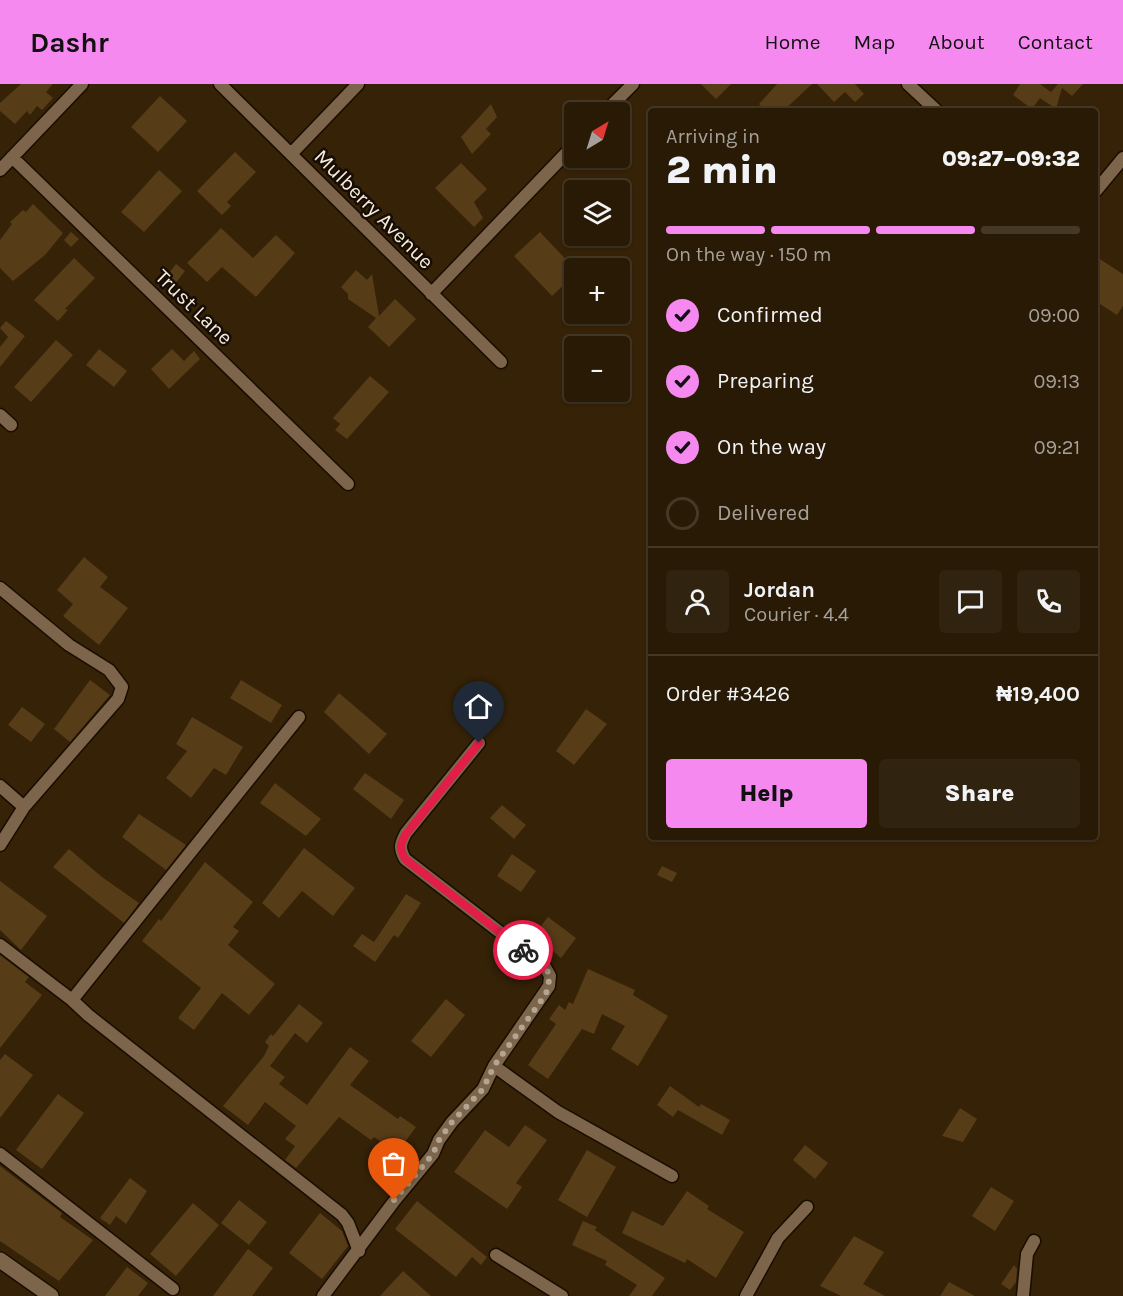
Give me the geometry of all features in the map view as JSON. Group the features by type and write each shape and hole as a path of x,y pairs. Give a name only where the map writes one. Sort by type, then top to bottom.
{"street":[{"path":"0,170 82,84"},
{"name":"Mulberry Avenue","path":"220,84 501,362"},
{"path":"291,154 358,84"},
{"path":"615,102 633,84"},
{"path":"908,84 934,108"},
{"path":"431,294 564,155"},
{"name":"Trust Lane","path":"12,157 348,484"},
{"path":"1098,188 1123,158"},
{"path":"0,415 11,426"},
{"path":"0,588 69,645 109,670 122,687 118,699 24,807 0,845"},
{"path":"72,1000 299,717"},
{"path":"323,1296 394,1200 433,1154 439,1140 452,1122 483,1089 494,1066 546,994 550,976 545,967 405,859 400,851 400,843 406,834 479,743"},
{"path":"0,786 24,807"},
{"path":"0,945 342,1215 348,1223 358,1251"},
{"path":"494,1066 558,1112 672,1176"},
{"path":"0,1154 173,1289"},
{"path":"746,1296 778,1238 807,1207"},
{"path":"1023,1296 1027,1254 1034,1241"},
{"path":"496,1255 562,1296"},
{"path":"0,1260 51,1296"}],"building":[{"path":"21,84 53,84 46,92 53,98 42,110 37,106 30,115 27,111 15,124 0,111 0,103"},
{"path":"701,84 731,84 716,99"},
{"path":"777,84 812,84 786,108 763,108 759,104"},
{"path":"817,84 855,84 864,94 855,102 845,92 834,102"},
{"path":"1020,84 1040,84 1051,92 1058,84 1083,84 1072,96 1062,88 1056,108 1040,98 1031,108 1013,95"},
{"path":"160,96 187,121 158,152 131,127"},
{"path":"491,104 497,117 486,129 491,134 472,154 461,137"},
{"path":"235,152 256,172 227,202 231,206 222,215 197,191"},
{"path":"461,163 487,189 474,202 483,218 474,227 435,188"},
{"path":"159,170 182,191 144,232 121,212"},
{"path":"33,204 63,233 45,255 13,281 0,268 0,240 12,224 10,222 23,210 26,212"},
{"path":"221,228 253,258 276,235 295,253 256,297 222,267 207,282 187,263"},
{"path":"71,232 79,239 71,247 64,240"},
{"path":"540,232 565,258 564,285 552,296 514,256"},
{"path":"74,258 95,278 65,309 68,310 58,321 34,300"},
{"path":"1098,258 1123,274 1123,306 1117,315 1098,305"},
{"path":"176,264 185,271 175,284 166,277"},
{"path":"356,270 367,280 372,274 379,316 395,299 416,319 389,347 368,327 376,318 348,299 348,294 341,287"},
{"path":"6,321 25,336 0,367 0,347 8,337 0,328"},
{"path":"56,340 73,355 31,402 14,387"},
{"path":"99,349 127,371 114,387 86,365"},
{"path":"172,349 184,361 194,351 200,359 169,389 151,369"},
{"path":"370,376 389,392 347,439 335,430 340,424 333,418"},
{"path":"84,557 108,577 100,587 128,608 99,645 63,616 73,604 57,590"},
{"path":"90,680 110,695 70,742 54,729"},
{"path":"241,680 282,705 271,723 230,698"},
{"path":"339,693 387,734 369,754 324,712"},
{"path":"22,707 45,724 31,742 8,725"},
{"path":"586,709 607,724 574,765 556,751"},
{"path":"192,717 243,747 226,775 214,768 191,798 166,778 187,751 176,744"},
{"path":"365,773 404,800 391,819 353,789"},
{"path":"275,783 321,819 306,836 260,803"},
{"path":"502,805 526,825 514,839 490,818"},
{"path":"139,814 186,845 166,870 122,837"},
{"path":"304,848 355,888 333,916 302,891 279,918 262,903"},
{"path":"69,849 102,877 139,903 124,923 53,867"},
{"path":"512,854 536,871 521,892 497,876"},
{"path":"205,862 253,902 233,927 239,931 228,945 275,984 249,1015 222,993 194,1030 178,1018 201,988 142,941 159,919 161,921"},
{"path":"662,866 677,873 672,882 657,875"},
{"path":"0,881 47,916 21,950 0,930"},
{"path":"406,894 421,903 398,938 394,935 375,962 353,946 362,934 374,942"},
{"path":"548,917 576,938 561,958 534,935"},
{"path":"0,955 29,977 25,982 42,995 0,1048"},
{"path":"588,969 635,990 633,995 668,1016 638,1066 611,1049 625,1026 602,1014 594,1034 582,1029 548,1079 528,1065 556,1024 549,1019 559,1005 565,1010 569,1002 573,1004"},
{"path":"446,999 465,1015 431,1057 411,1041"},
{"path":"299,1004 323,1023 307,1043 295,1033 270,1066 285,1077 279,1084 307,1105 350,1047 369,1061 350,1085 398,1119 400,1116 416,1127 397,1153 374,1137 371,1140 339,1117 296,1168 285,1160 295,1146 285,1139 296,1126 265,1102 248,1125 223,1106 264,1056 269,1046 265,1042 271,1034 273,1036"},
{"path":"5,1054 33,1075 0,1118 0,1060"},
{"path":"670,1086 699,1107 701,1104 730,1120 722,1135 678,1110 673,1117 657,1105"},
{"path":"58,1094 84,1113 42,1169 16,1150"},
{"path":"960,1108 977,1119 963,1142 942,1136"},
{"path":"525,1125 547,1140 516,1183 522,1187 507,1209 454,1172 485,1130 509,1147"},
{"path":"805,1145 828,1163 815,1179 793,1160"},
{"path":"587,1150 616,1167 587,1217 558,1200"},
{"path":"0,1166 62,1213 60,1217 93,1240 59,1281 0,1241"},
{"path":"130,1178 147,1191 126,1224 116,1216 110,1225 100,1218"},
{"path":"991,1187 1014,1201 995,1231 972,1216"},
{"path":"687,1191 709,1206 707,1209 744,1232 716,1278 687,1259 685,1263 622,1233 632,1211 663,1226"},
{"path":"239,1200 267,1222 249,1245 221,1223"},
{"path":"417,1201 487,1257 481,1265 472,1257 456,1277 395,1229"},
{"path":"193,1203 219,1225 176,1276 150,1254"},
{"path":"320,1213 342,1231 348,1246 322,1279 289,1253"},
{"path":"583,1221 597,1227 595,1230 665,1278 652,1296 629,1296 637,1285 605,1265 607,1261 572,1245"},
{"path":"854,1236 884,1252 863,1284 885,1296 841,1296 820,1286"},
{"path":"248,1249 273,1268 252,1296 213,1296"},
{"path":"1014,1265 1017,1269 1016,1282 1010,1290 1001,1284"},
{"path":"127,1267 148,1283 138,1296 105,1296"},
{"path":"403,1271 431,1296 380,1296"},
{"path":"949,1282 975,1296 940,1296"}],"way so far":[{"path":"394,1200 433,1154 439,1140 452,1122 483,1089 494,1066 546,994 550,976 545,967 523,950"}],"route":[{"path":"479,743 406,834 400,843 400,851 405,859 523,950"}]}
